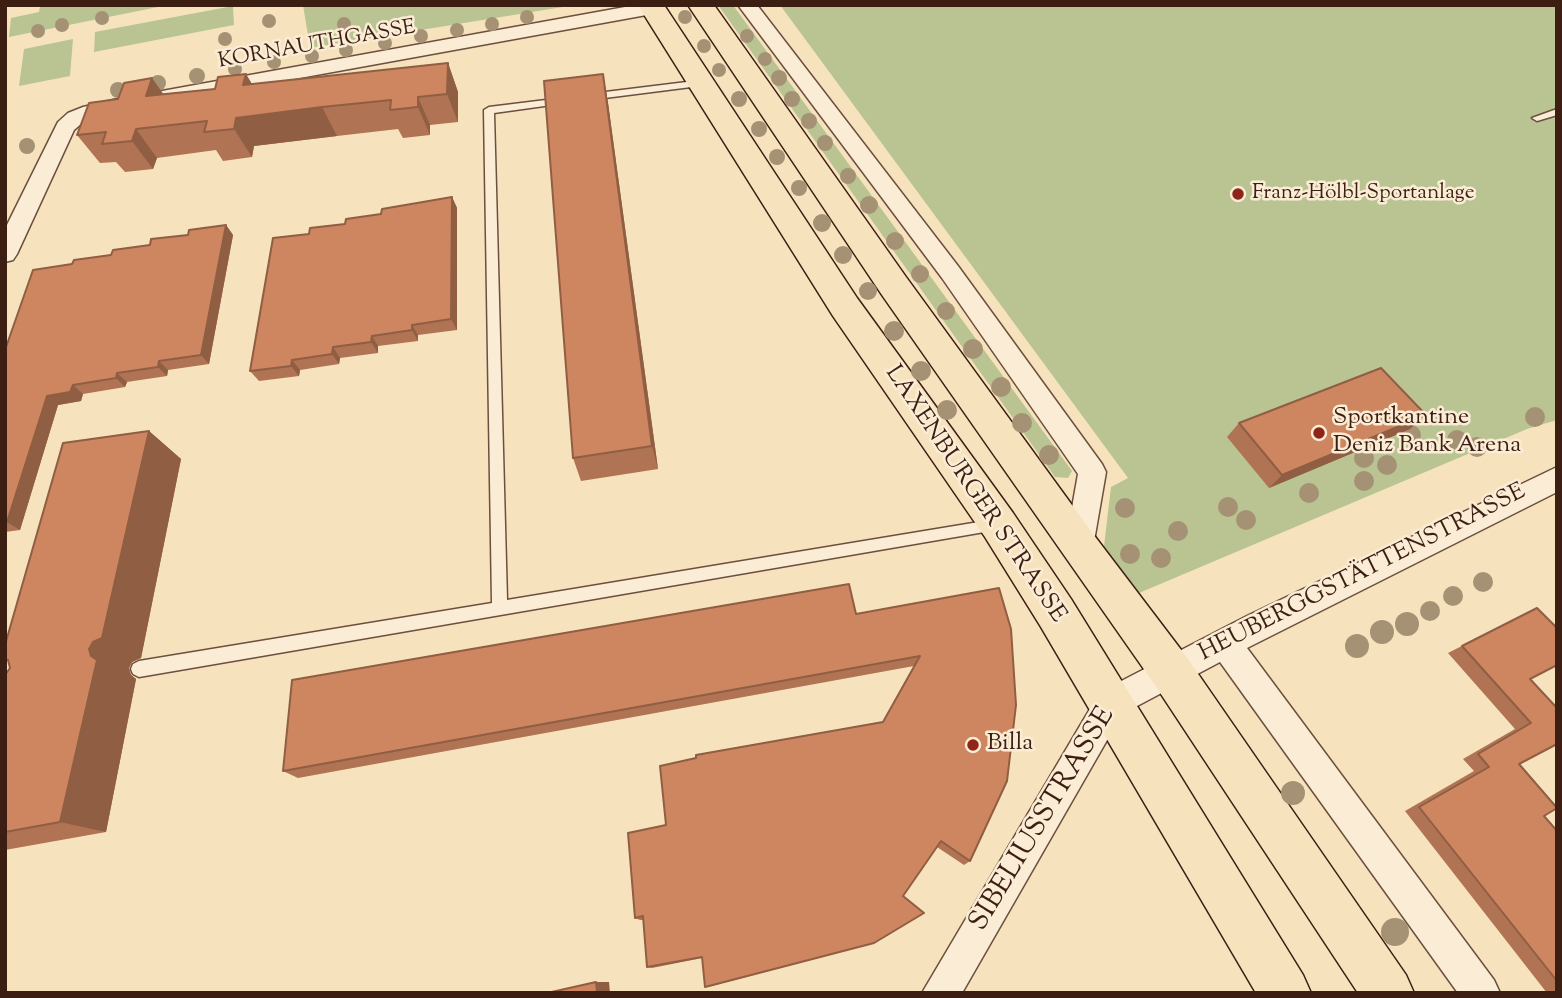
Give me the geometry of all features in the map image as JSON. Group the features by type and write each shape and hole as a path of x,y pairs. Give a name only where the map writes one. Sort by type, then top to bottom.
{"main road":[{"path":"701,5 894,286 1079,547 1170,670 1388,993"},
{"name":"LAXENBURGER STRASSE","path":"652,7 845,307 999,525 1111,703 1285,993"}],"street":[{"path":"747,5 950,272 1092,472 1079,547"},
{"name":"KORNAUTHGASSE","path":"5,254 60,137 75,118 110,106 652,7"},
{"name":"HEUBERGGSTÄTTENSTRASSE","path":"1170,670 1557,479"},
{"path":"1225,644 1481,993"},
{"name":"SIBELIUSSTRASSE","path":"941,993 1111,703 1170,670"}],"lane":[{"path":"500,608 489,110 703,83"},
{"path":"1537,117 1557,111"},
{"path":"139,669 999,525"}],"green space":[{"path":"168,5 9,37 11,18 39,12 40,6"},
{"path":"303,5 575,5 310,48"},
{"path":"718,5 733,5 1072,471 1068,478 1055,477"},
{"name":"Franz-Hölbl-Sportanlage","path":"780,5 1557,5 1557,420 1527,429 1139,593 1104,546 1111,487 1128,478"},
{"path":"233,6 234,25 94,52 95,32"},
{"path":"73,39 70,76 19,86 24,49"}],"building":[{"path":"448,63 447,94 418,97 418,107 390,110 391,100 322,107 236,118 234,129 204,132 207,121 136,129 132,141 102,144 106,132 77,135 89,103 118,99 124,83 152,78 146,96 215,89 218,77 246,74 243,85"},
{"path":"603,74 652,446 573,458 544,81"},
{"path":"452,197 451,319 412,325 412,330 372,336 371,342 333,347 332,354 292,360 291,366 250,371 273,238 309,234 310,228 345,224 346,219 381,214 382,209"},
{"path":"226,225 201,355 159,361 158,367 117,373 116,378 73,385 70,392 47,396 5,523 5,350 33,270 111,255 113,250 150,245 151,239 188,235 189,230"},
{"name":"Sportkantine Deniz Bank Arena","path":"1381,368 1426,415 1282,475 1239,423"},
{"path":"149,431 102,638 93,642 89,649 91,656 97,660 60,822 5,832 5,675 10,668 8,660 5,659 5,645 63,443"},
{"path":"849,584 856,614 999,588 1011,629 1016,705 1007,781 970,861 941,841 903,896 924,913 874,943 705,987 702,957 647,967 643,916 635,918 628,833 666,825 660,766 696,758 696,755 883,722 920,656 283,771 292,680"},
{"path":"1537,608 1557,628 1557,665 1530,679 1557,708 1557,744 1519,764 1557,808 1544,816 1557,831 1557,981 1419,807 1489,767 1478,754 1531,723 1462,646"},
{"path":"596,982 597,993 547,993"}],"place":[{"name":"Franz-Hölbl-Sportanlage","path":"1238,194"},
{"name":"Sportkantine Deniz Bank Arena","path":"1319,433"},
{"name":"Billa","path":"973,745"}]}
